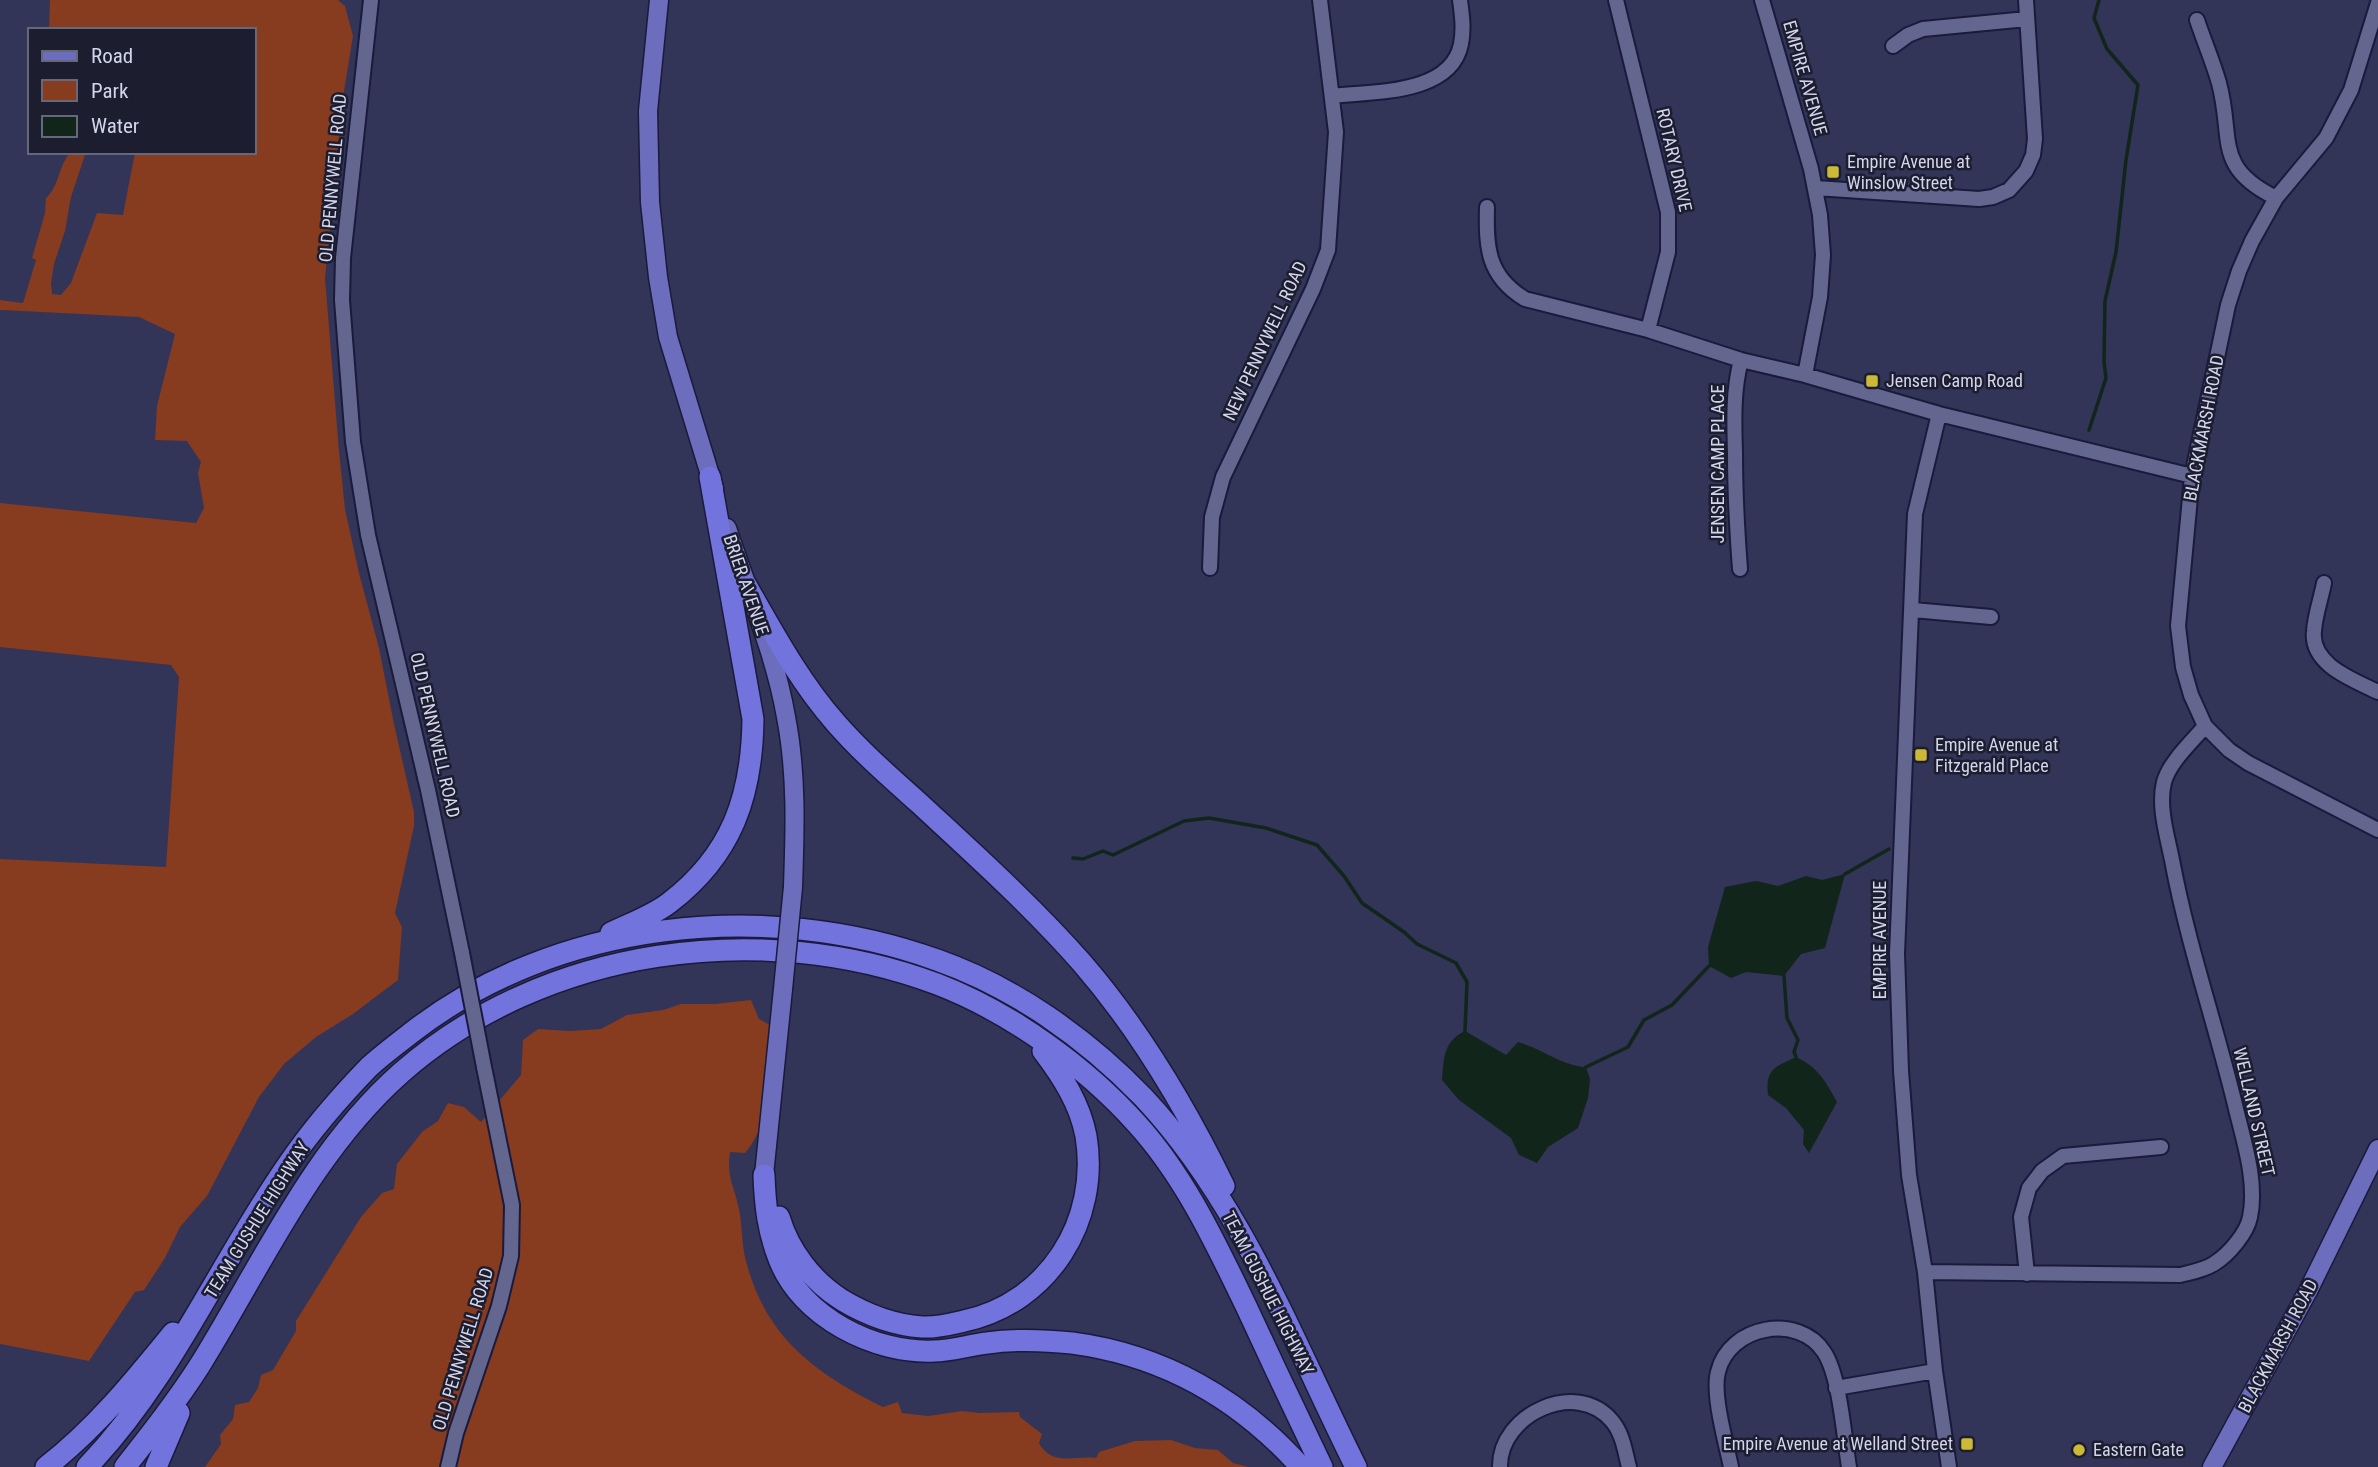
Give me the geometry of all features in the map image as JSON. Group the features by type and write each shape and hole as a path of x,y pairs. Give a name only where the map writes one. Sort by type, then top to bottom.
{"highway":[{"path":"561,954 612,933 667,904 707,868 733,827 745,792 752,757 753,719 710,477"},
{"path":"746,585 807,687 835,722 865,754 1029,906 1082,963 1137,1032 1198,1135 1244,1227 1263,1275"},
{"name":"TEAM GUSHUE HIGHWAY","path":"87,1467 125,1423 162,1372 288,1164 327,1111 373,1063 428,1020 481,987 521,967 602,942 684,929 727,926 789,928 847,935 939,960 1013,995 1082,1042 1143,1097 1171,1130 1227,1212 1263,1275 1356,1467"},
{"name":"TEAM GUSHUE HIGHWAY","path":"124,1467 158,1426 199,1366 313,1175 358,1118 399,1074 470,1022 550,984 597,969 675,954 750,949 802,953 879,965 939,985 980,1004 1017,1026 1077,1067 1108,1094 1139,1126 1167,1161 1192,1200 1216,1244 1322,1467"},
{"path":"765,1175 782,1229 802,1264 818,1282 856,1309 879,1318 925,1328 977,1318 1001,1309 1024,1295 1046,1276 1063,1254 1076,1231 1084,1207 1088,1158 1086,1134 1070,1093 1041,1049 1017,1026"},
{"path":"765,1175 768,1225 779,1261 807,1299 840,1327 882,1346 905,1351 936,1351 985,1343 1042,1340 1133,1356 1197,1381 1225,1399 1263,1430 1300,1467"},
{"path":"46,1467 95,1423 136,1379 229,1263"},
{"path":"156,1467 199,1366"}],"main road":[{"name":"BRIER AVENUE","path":"659,0 648,111 650,202 668,337 710,477 774,666 786,715 794,773 793,887 765,1175"},
{"name":"BLACKMARSH ROAD","path":"2212,1467 2296,1315 2378,1149"}],"street":[{"name":"OLD PENNYWELL ROAD","path":"371,0 343,258 342,300 353,442 368,535 425,777 512,1205 511,1256 499,1306 456,1433 448,1467"},
{"name":"NEW PENNYWELL ROAD","path":"1210,568 1212,517 1223,477 1313,289 1328,250 1336,132 1320,0"},
{"path":"1333,96 1415,86 1433,80 1443,73 1452,66 1461,46 1463,26 1460,0"},
{"name":"ROTARY DRIVE","path":"1616,0 1668,212 1668,252 1648,330"},
{"name":"EMPIRE AVENUE","path":"1762,0 1816,188 1823,256 1818,316 1805,375"},
{"path":"1816,188 1979,199 1993,197 2009,190 2026,172 2034,147 2026,0"},
{"name":"BLACKMARSH ROAD","path":"2378,3 2351,90 2326,138 2276,198 2252,241 2228,305 2192,476 2178,626 2183,667 2191,695 2205,726 2229,750 2248,763 2378,830"},
{"path":"1894,46 1908,35 1923,29 2028,19"},
{"path":"2197,20 2219,84 2228,149 2237,171 2256,187 2276,198"},
{"path":"1487,207 1486,243 1492,264 1513,291 1544,305 1648,330 1939,414 2192,476"},
{"name":"JENSEN CAMP PLACE","path":"1740,569 1734,410 1741,359"},
{"name":"EMPIRE AVENUE","path":"1939,414 1916,514 1897,954 1901,1072 1909,1175 1949,1467"},
{"path":"2324,583 2313,634 2317,647 2332,667 2378,692"},
{"path":"1913,610 1991,617"},
{"name":"WELLAND STREET","path":"1924,1272 2180,1275 2199,1271 2215,1263 2235,1244 2250,1221 2253,1195 2242,1135 2174,875 2164,820 2163,792 2168,771 2205,726"},
{"path":"2027,1274 2021,1217 2029,1188 2042,1171 2063,1156 2161,1147"},
{"path":"1731,1467 1717,1393 1718,1371 1727,1353 1743,1338 1773,1328 1802,1332 1816,1341 1827,1355 1836,1388 1849,1467"},
{"path":"1836,1388 1935,1371"},
{"path":"1500,1467 1503,1444 1511,1430 1550,1404 1567,1402 1586,1404 1600,1410 1612,1421 1621,1436 1629,1467"}],"green space":[{"path":"50,0 338,0 345,6 353,36 344,91 325,278 339,451 345,509 379,648 414,812 414,826 395,913 402,927 398,980 353,1014 316,1037 284,1064 259,1097 207,1196 180,1227 165,1258 144,1290 135,1292 89,1361 0,1344 0,859 166,867 179,677 171,665 0,647 0,503 196,523 204,508 198,473 201,462 187,441 155,440 157,406 175,334 139,317 0,310 0,300 23,303 36,260 32,258 45,213 46,198 54,188 69,154 85,154 54,264 52,294 61,295 71,283 97,213 123,215 135,154 256,154 256,28 49,28"},
{"path":"751,1000 759,1019 770,1025 769,1092 761,1124 754,1139 745,1153 730,1152 729,1170 740,1214 745,1255 755,1288 766,1312 796,1350 836,1381 883,1407 898,1402 902,1413 928,1416 962,1411 1019,1412 1020,1417 1042,1434 1039,1443 1044,1450 1057,1458 1096,1458 1099,1452 1135,1441 1171,1440 1195,1448 1218,1450 1233,1463 1249,1467 205,1467 221,1444 220,1435 233,1419 235,1405 249,1402 258,1388 261,1375 273,1370 296,1331 296,1321 361,1217 382,1193 394,1189 397,1164 422,1132 438,1121 448,1103 464,1107 481,1122 521,1075 523,1040 538,1029 601,1029 627,1015 663,1010 681,1004"}],"water":[{"path":"1845,874 1825,948 1801,954 1784,976 1746,972 1731,978 1709,966 1708,947 1725,887 1756,881 1778,886 1806,876 1822,880"},
{"path":"1465,1031 1506,1055 1518,1042 1568,1063 1586,1067 1590,1079 1588,1098 1578,1128 1548,1147 1537,1163 1519,1155 1511,1138 1459,1100 1442,1080 1446,1051 1452,1040"},
{"path":"1796,1057 1816,1070 1837,1102 1809,1153 1803,1144 1804,1130 1786,1108 1768,1095 1770,1074"}],"waterway":[{"path":"2089,430 2106,378 2105,301 2116,252 2126,160 2138,85 2107,49 2094,18 2099,0"},
{"path":"1073,858 1083,859 1103,851 1113,855 1184,821 1209,818 1266,828 1317,845 1344,876 1362,903 1417,944 1456,963 1467,982 1465,1031"},
{"path":"1845,874 1889,849"},
{"path":"1586,1067 1628,1047 1644,1020 1672,1005 1709,966"},
{"path":"1784,976 1787,1018 1798,1040 1794,1052 1796,1057"}],"place":[{"name":"Empire Avenue at Winslow Street","path":"1833,172"},
{"name":"Jensen Camp Road","path":"1872,381"},
{"name":"Empire Avenue at Fitzgerald Place","path":"1921,755"},
{"name":"Empire Avenue at Welland Street","path":"1967,1444"},
{"name":"Eastern Gate","path":"2079,1450"}]}
